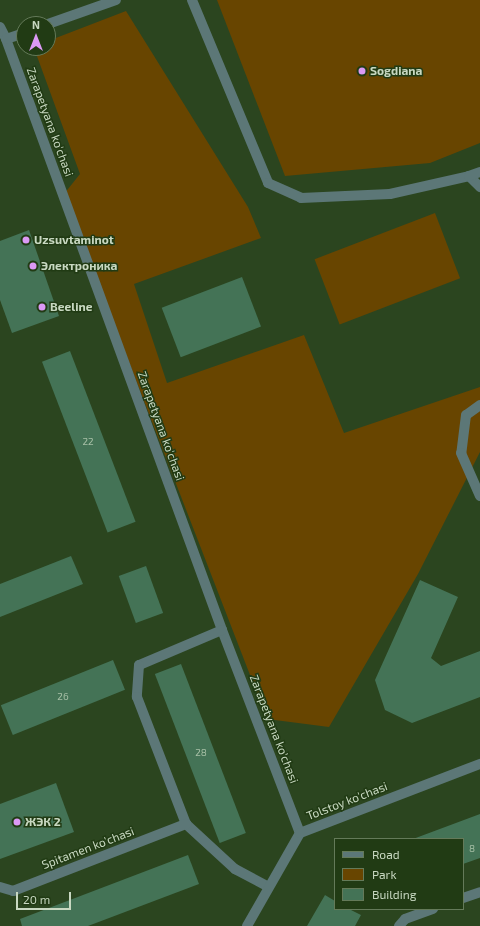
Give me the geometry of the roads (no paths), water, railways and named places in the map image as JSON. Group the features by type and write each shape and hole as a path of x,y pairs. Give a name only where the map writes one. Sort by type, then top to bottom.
{"street":[{"path":"56,21 116,0"},
{"path":"192,0 268,183 301,198 390,194 469,176 480,172"},
{"name":"Zarapetyana ko'chasi","path":"0,27 6,39 222,630 300,833"},
{"path":"6,39 16,35"},
{"path":"469,176 480,187"},
{"path":"480,406 466,414 461,453 480,496"},
{"path":"222,630 139,665 136,697 186,824 235,869 269,887"},
{"name":"Tolstoy ko'chasi","path":"247,926 300,833 480,764"},
{"name":"Spitamen ko'chasi","path":"0,887 13,891 186,824"},
{"path":"464,898 480,892"},
{"path":"398,926 405,919 431,910"}],"place":[{"name":"Sogdiana","path":"362,71"},
{"name":"Uzsuvtaminot","path":"26,240"},
{"name":"Электроника","path":"33,266"},
{"name":"Beeline","path":"42,307"},
{"name":"ЖЭК 2","path":"17,822"}]}
